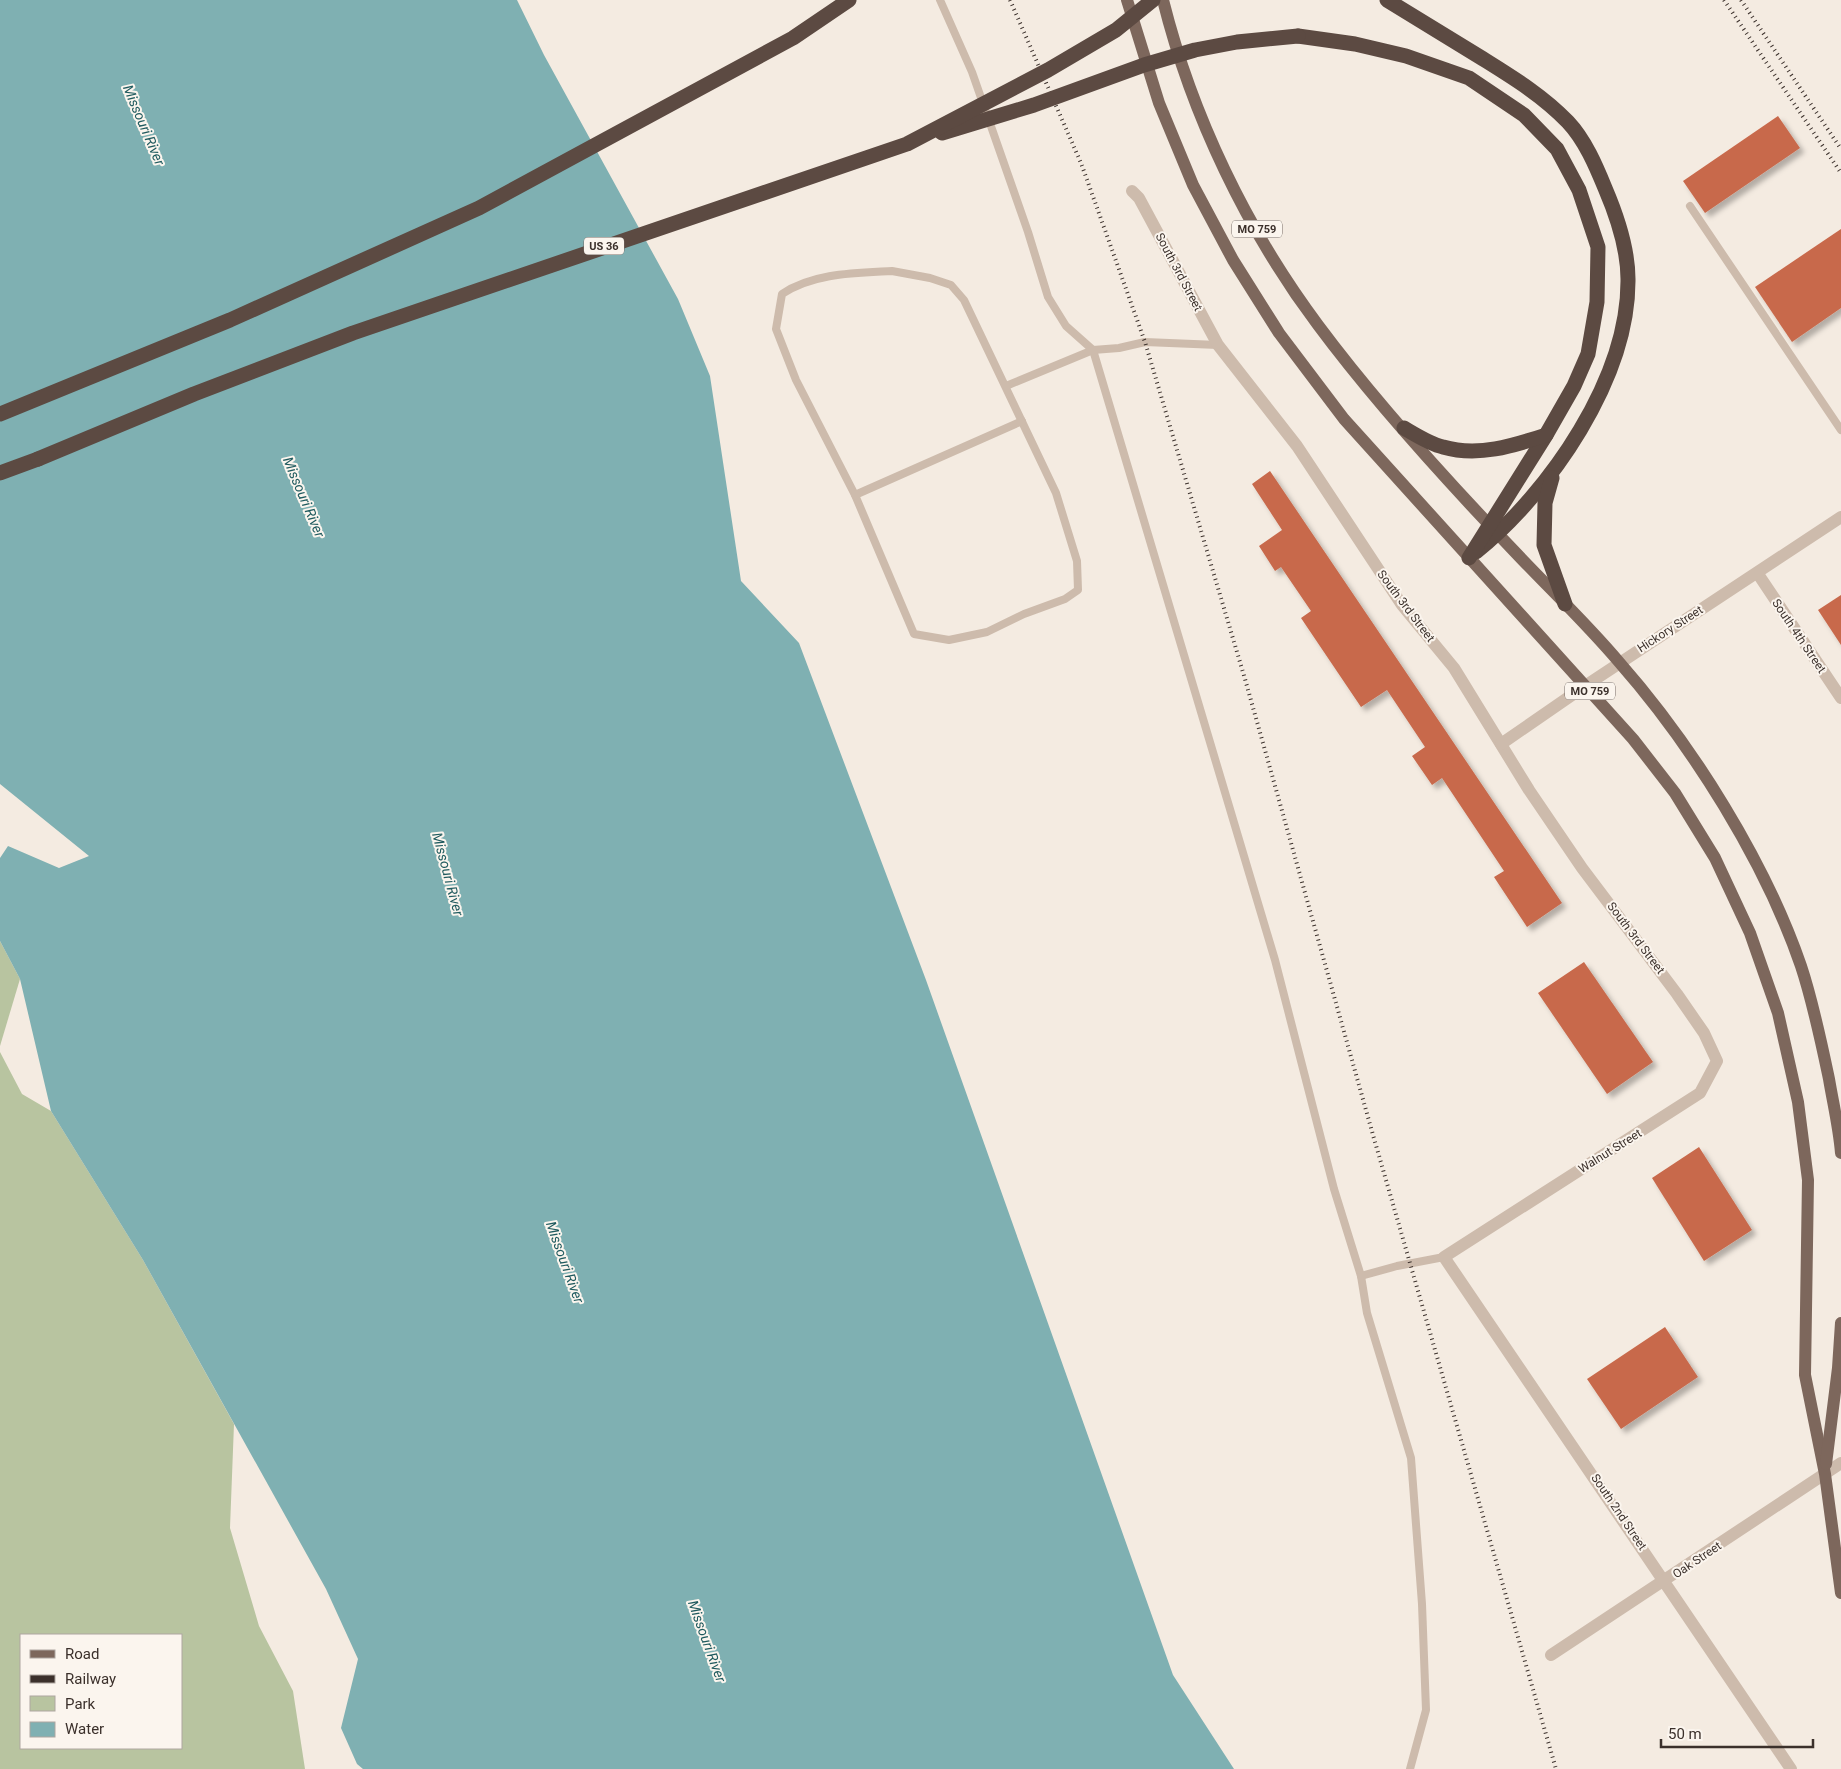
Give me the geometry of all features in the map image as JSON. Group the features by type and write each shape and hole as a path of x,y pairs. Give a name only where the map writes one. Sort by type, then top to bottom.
{"highway":[{"path":"0,414 230,320 479,208 793,38 849,0"},
{"name":"US 36","path":"0,473 194,394 353,333 907,144 1048,70 1116,30 1153,0"},
{"path":"1386,0 1533,90 1569,124 1596,165 1618,219 1628,279 1623,330 1604,386 1554,473 1545,503 1544,544 1565,604"},
{"path":"907,144 1034,105 1195,50 1237,42 1298,36 1355,44 1406,56 1469,78 1524,115 1556,149 1579,190 1598,247 1597,302 1588,354 1574,386 1493,529"},
{"path":"1404,428 1442,447 1474,452 1511,447 1546,435"},
{"path":"1469,558 1493,529 1554,473"}],"main road":[{"name":"MO 759","path":"1127,0 1162,112 1194,185 1233,260 1279,333 1344,419 1633,739 1675,793 1715,858 1750,933 1778,1013 1798,1102 1808,1180 1805,1374 1825,1474 1841,1593"},
{"name":"MO 759","path":"1163,0 1200,111 1234,186 1271,257 1318,326 1493,529 1620,662 1710,782 1761,873 1800,965 1820,1036 1840,1134 1841,1153"},
{"name":"MO 759","path":"1825,1474 1838,1368 1841,1322"}],"street":[{"name":"South 3rd Street","path":"1132,191 1140,198 1218,345 1297,446 1402,605 1454,668 1529,790 1582,868 1636,936 1692,1014"},
{"name":"Hickory Street","path":"1501,744 1620,662 1758,574 1841,517"},
{"name":"South 4th Street","path":"1758,574 1841,698"},
{"name":"Walnut Street","path":"1444,1257 1700,1093 1717,1061 1704,1033 1692,1014"},
{"name":"South 2nd Street","path":"1444,1257 1666,1581 1791,1769"},
{"name":"Oak Street","path":"1551,1656 1841,1463"}],"lane":[{"path":"940,0 972,72 1028,232 1048,297 1066,326 1093,350 1275,960 1334,1189 1361,1276 1367,1313 1411,1458 1422,1604 1426,1710 1410,1769"},
{"path":"1690,206 1841,430"},
{"path":"892,271 930,278 951,285 964,300 1022,421 1056,493 1077,560 1078,590 1065,599 1024,614 987,632 949,640 914,634 855,495 796,380 776,329 782,294 795,285 842,274 892,271"},
{"path":"1006,386 1093,350 1119,348 1145,342 1218,345"},
{"path":"855,495 1022,421"},
{"path":"1361,1276 1397,1266 1444,1257"}],"green space":[{"path":"0,941 20,979 0,1046"},
{"path":"0,1052 22,1094 51,1111 143,1260 234,1424 230,1528 259,1626 293,1691 305,1769 0,1769"}],"water":[{"name":"Missouri River","path":"0,0 517,0 544,55 678,299 710,376 741,581 799,643 926,980 1173,1675 1234,1769 363,1769 357,1764 341,1728 358,1659 326,1589 143,1260 51,1111 20,979 0,941 0,858 8,846 59,868 89,856 0,784"}],"building":[{"path":"1778,116 1800,148 1705,213 1683,181"},
{"path":"1841,229 1841,308 1792,342 1755,287"},
{"path":"1270,471 1562,903 1527,927 1494,877 1504,871 1442,778 1432,785 1412,756 1425,747 1387,690 1361,707 1301,618 1311,611 1281,567 1275,571 1259,546 1282,530 1252,484"},
{"path":"1841,595 1841,645 1818,610"},
{"path":"1584,962 1653,1062 1607,1094 1538,993"},
{"path":"1699,1147 1752,1230 1704,1261 1652,1178"},
{"path":"1665,1327 1698,1377 1621,1429 1587,1379"}],"railway":[{"path":"1010,0 1081,163 1145,342 1245,679 1373,1135 1556,1769"},
{"path":"1724,0 1841,173"},
{"path":"1741,0 1841,149"}]}
